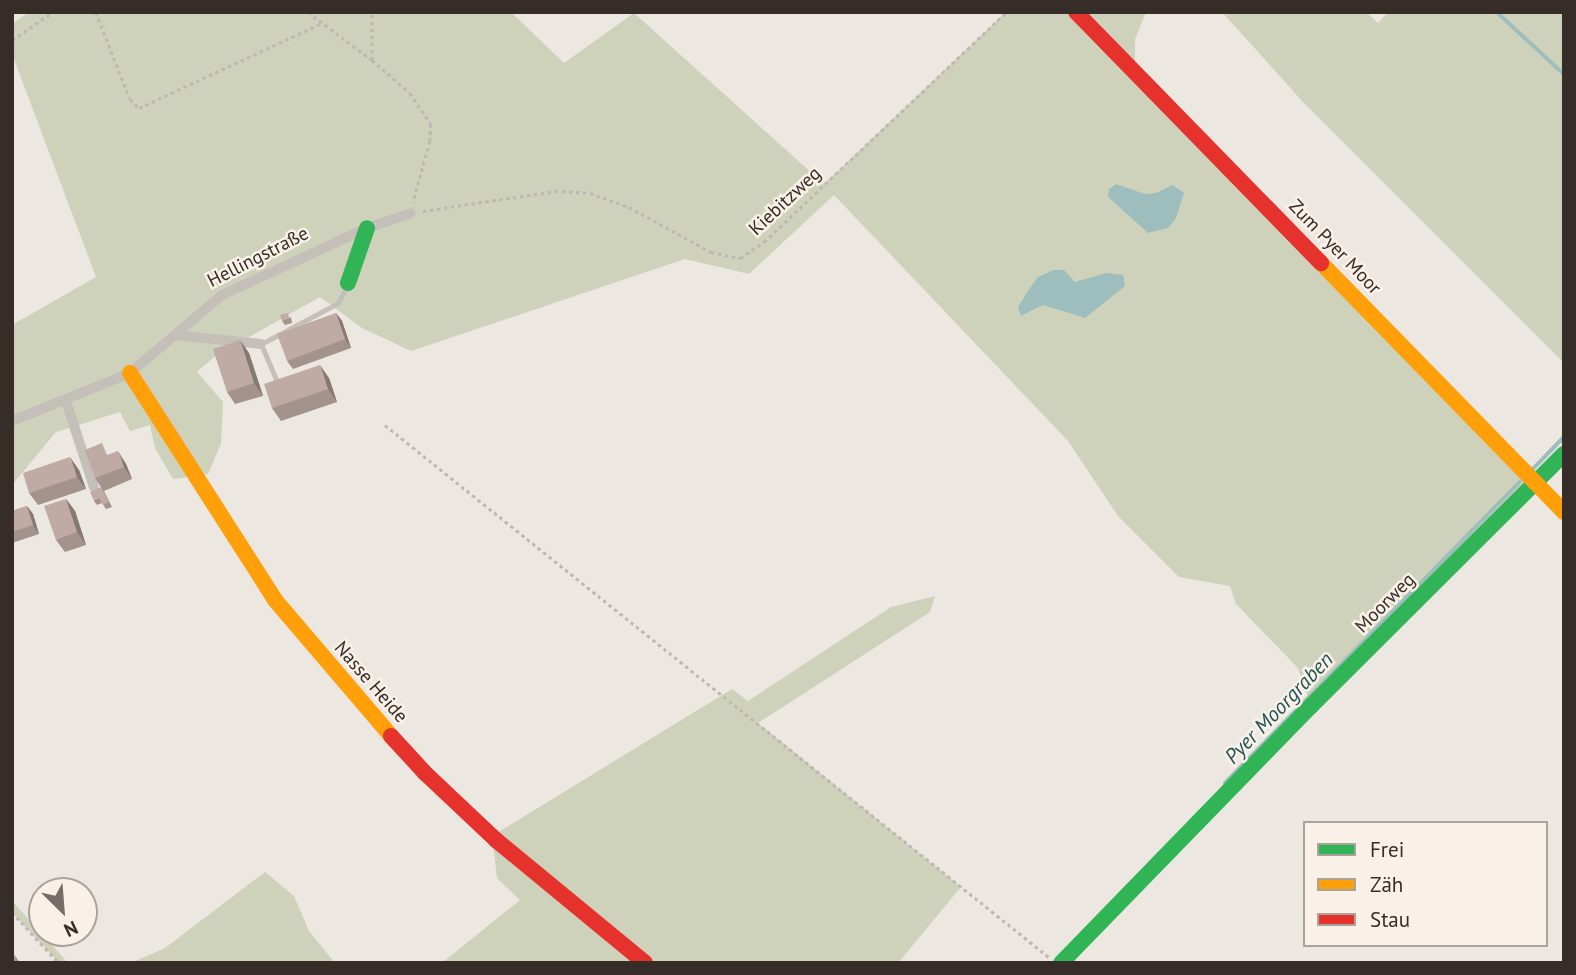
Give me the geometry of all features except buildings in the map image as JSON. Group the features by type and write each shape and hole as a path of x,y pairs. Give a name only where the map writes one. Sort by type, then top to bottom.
{"street":[{"name":"Zum Pyer Moor","path":"1076,12 1564,512"},
{"name":"Hellingstraße","path":"12,421 130,373 222,295 367,228 411,214"},
{"path":"348,283 367,228"},
{"path":"175,335 261,344"},
{"name":"Nasse Heide","path":"130,373 275,600 350,691 425,773 492,836 645,963"},
{"path":"66,401 94,487"},
{"name":"Moorweg","path":"1062,963 1311,706 1564,454"}],"lane":[{"path":"291,383 280,387 261,344 338,303 348,283"}],"path":[{"path":"12,40 53,12"},
{"path":"96,12 130,99 139,108 323,22"},
{"path":"308,12 372,60 410,93 431,124 430,141 411,214"},
{"path":"372,12 372,60"},
{"name":"Kiebitzweg","path":"411,214 555,191 590,193 629,207 711,252 740,258 764,242 1006,12"},
{"path":"385,425 1055,963"},
{"path":"12,912 59,963"}],"green space":[{"path":"29,12 511,12 564,63 634,13 824,184 1006,12 1146,12 1135,39 1135,74 1535,484 1311,706 1298,668 1236,604 1230,586 1179,577 1118,516 1068,441 834,195 749,274 685,259 411,351 362,328 320,297 214,357 197,372 223,402 221,444 208,474 173,479 155,448 150,425 130,431 120,412 56,432 12,485 12,325 96,277 12,54 12,24"},
{"path":"1222,12 1366,12 1378,23 1388,12 1564,12 1564,363 1303,102"},
{"path":"935,596 930,612 758,723 961,887 898,963 442,963 520,900 497,878 492,836 732,689 748,701 891,607"},
{"path":"265,872 294,896 309,931 335,963 131,963 165,948"},
{"path":"12,901 28,919 28,929 12,912"},
{"path":"44,947 54,947 68,963 59,963"}],"water":[{"path":"1116,184 1145,194 1156,193 1173,185 1184,193 1176,218 1168,228 1148,233 1108,197 1109,189"},
{"path":"1054,270 1064,270 1075,282 1106,273 1123,275 1125,286 1085,318 1043,305 1021,316 1018,307 1038,277"}],"waterway":[{"name":"Pyer Moorgraben","path":"1497,12 1564,74"},
{"name":"Pyer Moorgraben","path":"1533,469 1564,437"},
{"name":"Pyer Moorgraben","path":"1225,783 1520,482"}],"traffic: fast":[{"path":"348,283 367,228"},
{"path":"1061,963 1311,706 1564,454"}],"traffic: slow":[{"path":"1321,263 1564,512"},
{"path":"130,373 275,600 391,736"}],"traffic: jam":[{"path":"1076,12 1321,263"},
{"path":"391,736 425,773 496,840 645,963"}]}
